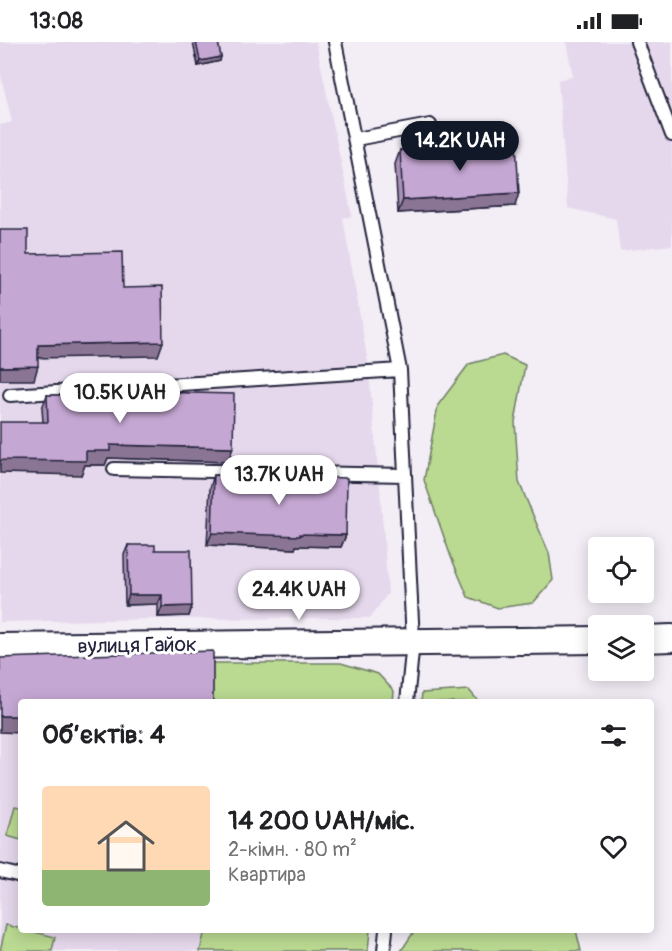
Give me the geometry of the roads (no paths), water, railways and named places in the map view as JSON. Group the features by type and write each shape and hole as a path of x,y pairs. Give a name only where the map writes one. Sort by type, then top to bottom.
{"street":[{"path":"654,639 672,638"},
{"name":"вулиця Гайок","path":"0,647 588,640"}],"lane":[{"path":"335,42 400,370 413,642 407,699"},
{"path":"636,42 672,135"},
{"path":"356,139 430,125"},
{"path":"10,395 400,370"},
{"path":"114,469 405,475"},
{"path":"0,871 18,875"},
{"path":"384,951 386,933"}]}
